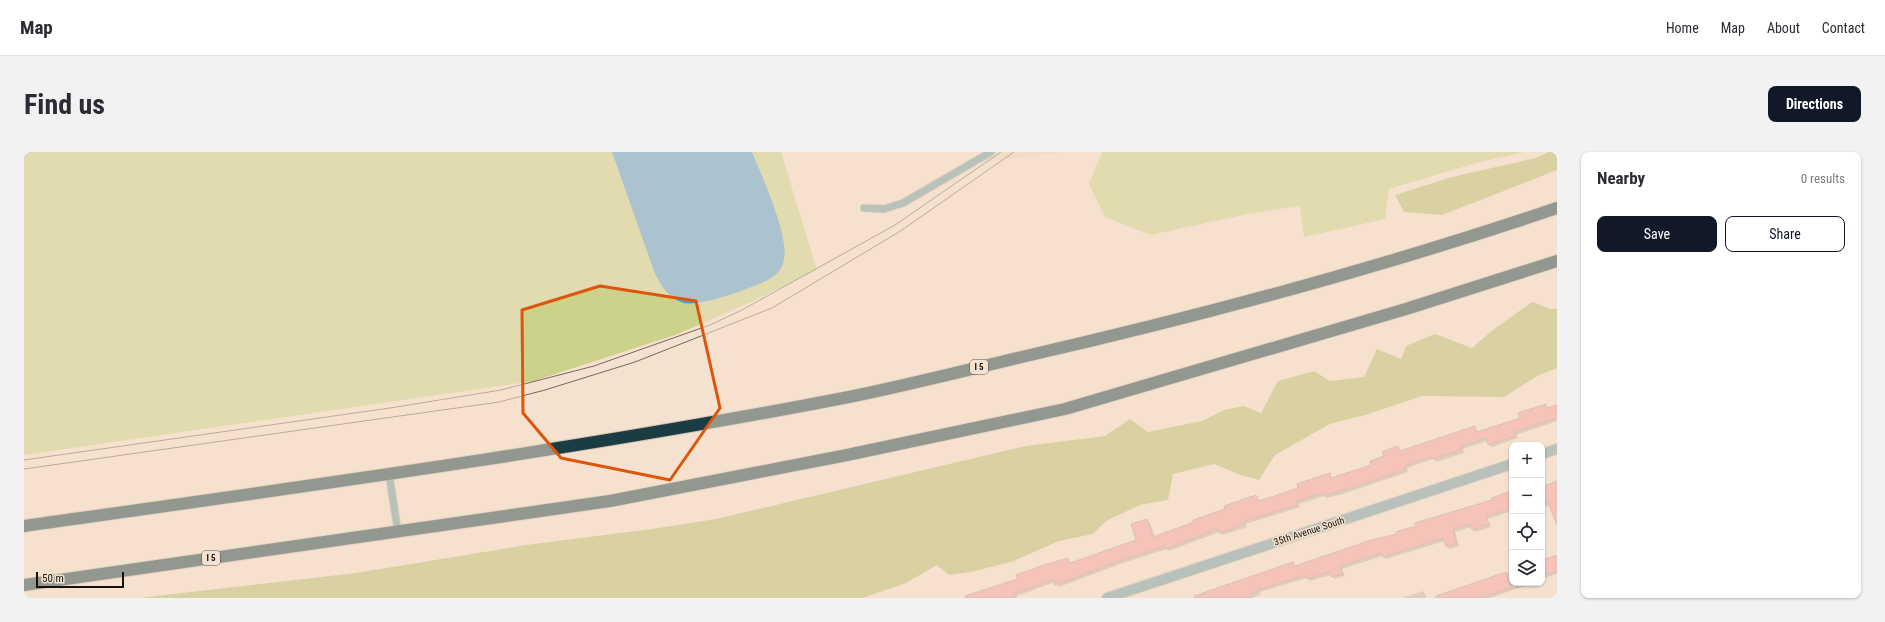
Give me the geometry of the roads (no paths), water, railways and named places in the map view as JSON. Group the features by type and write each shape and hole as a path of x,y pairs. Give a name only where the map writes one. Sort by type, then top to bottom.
{"highway":[{"name":"I 5","path":"24,526 389,474 636,436 852,396 1201,314 1326,279 1557,208"},
{"name":"I 5","path":"24,585 610,501 847,455 1065,409 1406,309 1557,261"}],"street":[{"path":"1545,453 1557,449"},
{"name":"35th Avenue South","path":"1107,598 1121,596 1509,465"}],"lane":[{"path":"864,208 884,209 903,203 990,152"},
{"path":"389,474 398,532"}],"water":[{"path":"612,152 752,152 774,206 783,236 784,259 780,270 764,282 741,291 702,302 684,303 669,295 654,271"}],"tram line":[{"path":"24,460 390,408 501,390 594,366 710,325 742,310 895,225 1001,152"},
{"path":"24,469 499,402 545,390 635,362 772,308 899,232 1014,152"}]}
